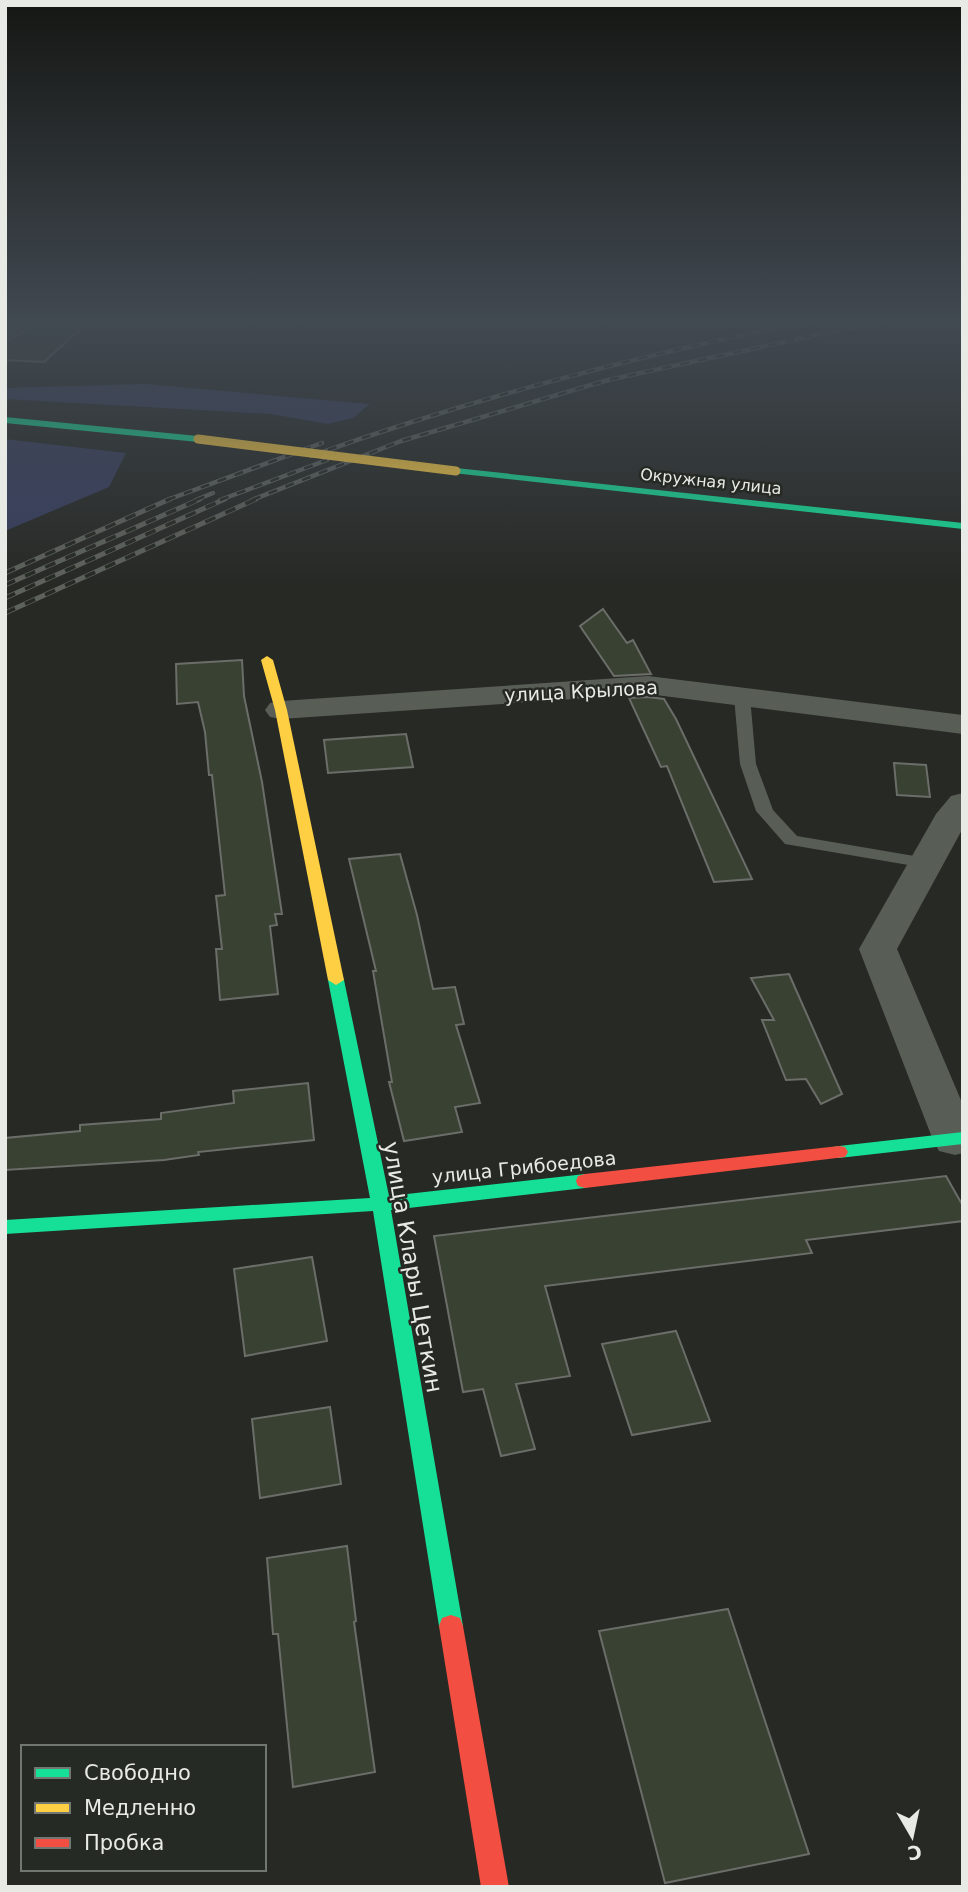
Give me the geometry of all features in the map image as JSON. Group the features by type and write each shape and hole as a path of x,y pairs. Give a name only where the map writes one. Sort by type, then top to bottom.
{"main road":[{"name":"Окружная улица","path":"5,420 198,439 456,471 963,526"},
{"name":"улица Клары Цеткин","path":"267,660 281,710 381,1204 495,1887"},
{"name":"улица Грибоедова","path":"5,1227 381,1204 960,1142"}],"street":[{"name":"улица Крылова","path":"281,710 648,685 963,724"},
{"path":"959,810 878,948 960,1142"}],"lane":[{"path":"741,697 748,764 765,811 791,840 926,863"}],"shaded area":[{"path":"170,408 365,408 353,418 328,424 271,414"},
{"path":"5,439 126,453 109,487 5,531"}],"building":[{"path":"603,609 627,643 633,640 651,674 614,676 580,626"},
{"path":"242,660 244,696 262,782 282,914 275,914 277,925 270,926 278,994 220,1000 216,949 222,949 216,896 225,895 212,775 209,775 205,732 198,702 177,704 176,664"},
{"path":"629,698 664,699 676,719 752,879 714,882 667,766 661,767"},
{"path":"406,734 413,767 328,773 324,740"},
{"path":"894,763 926,765 930,797 897,795"},
{"path":"400,854 433,989 455,987 464,1024 456,1025 480,1103 455,1107 462,1132 404,1141 389,1082 392,1082 373,971 376,971 349,859"},
{"path":"789,974 842,1094 821,1104 806,1079 786,1080 762,1020 774,1020 751,978"},
{"path":"308,1083 314,1140 198,1152 199,1155 164,1160 5,1170 5,1138 80,1131 80,1125 161,1119 161,1113 234,1103 233,1091"},
{"path":"946,1176 963,1206 963,1221 806,1240 812,1253 545,1286 570,1376 516,1384 535,1449 501,1456 483,1389 463,1392 434,1236"},
{"path":"312,1257 327,1341 245,1356 234,1269"},
{"path":"676,1331 710,1421 632,1435 602,1344"},
{"path":"330,1407 341,1484 260,1498 252,1419"},
{"path":"347,1546 354,1622 375,1772 293,1787 278,1634 273,1634 267,1558"},
{"path":"728,1609 809,1854 665,1883 599,1631"}],"railway":[{"path":"311,456 457,408"},
{"path":"252,500 401,441 512,408"},
{"path":"167,500 322,443"},
{"path":"220,500 327,460"},
{"path":"196,500 213,493"},
{"path":"5,573 170,499"},
{"path":"5,585 200,499"},
{"path":"5,598 225,499"},
{"path":"5,613 256,499"}],"traffic: fast":[{"path":"5,420 198,439"},
{"path":"456,471 963,526"},
{"path":"336,980 381,1204 451,1626"},
{"path":"839,1152 963,1138"},
{"path":"5,1227 381,1204 585,1181"}],"traffic: slow":[{"path":"198,439 456,471"},
{"path":"267,660 281,710 336,980"}],"traffic: jam":[{"path":"585,1181 839,1152"},
{"path":"451,1626 495,1887"}]}
